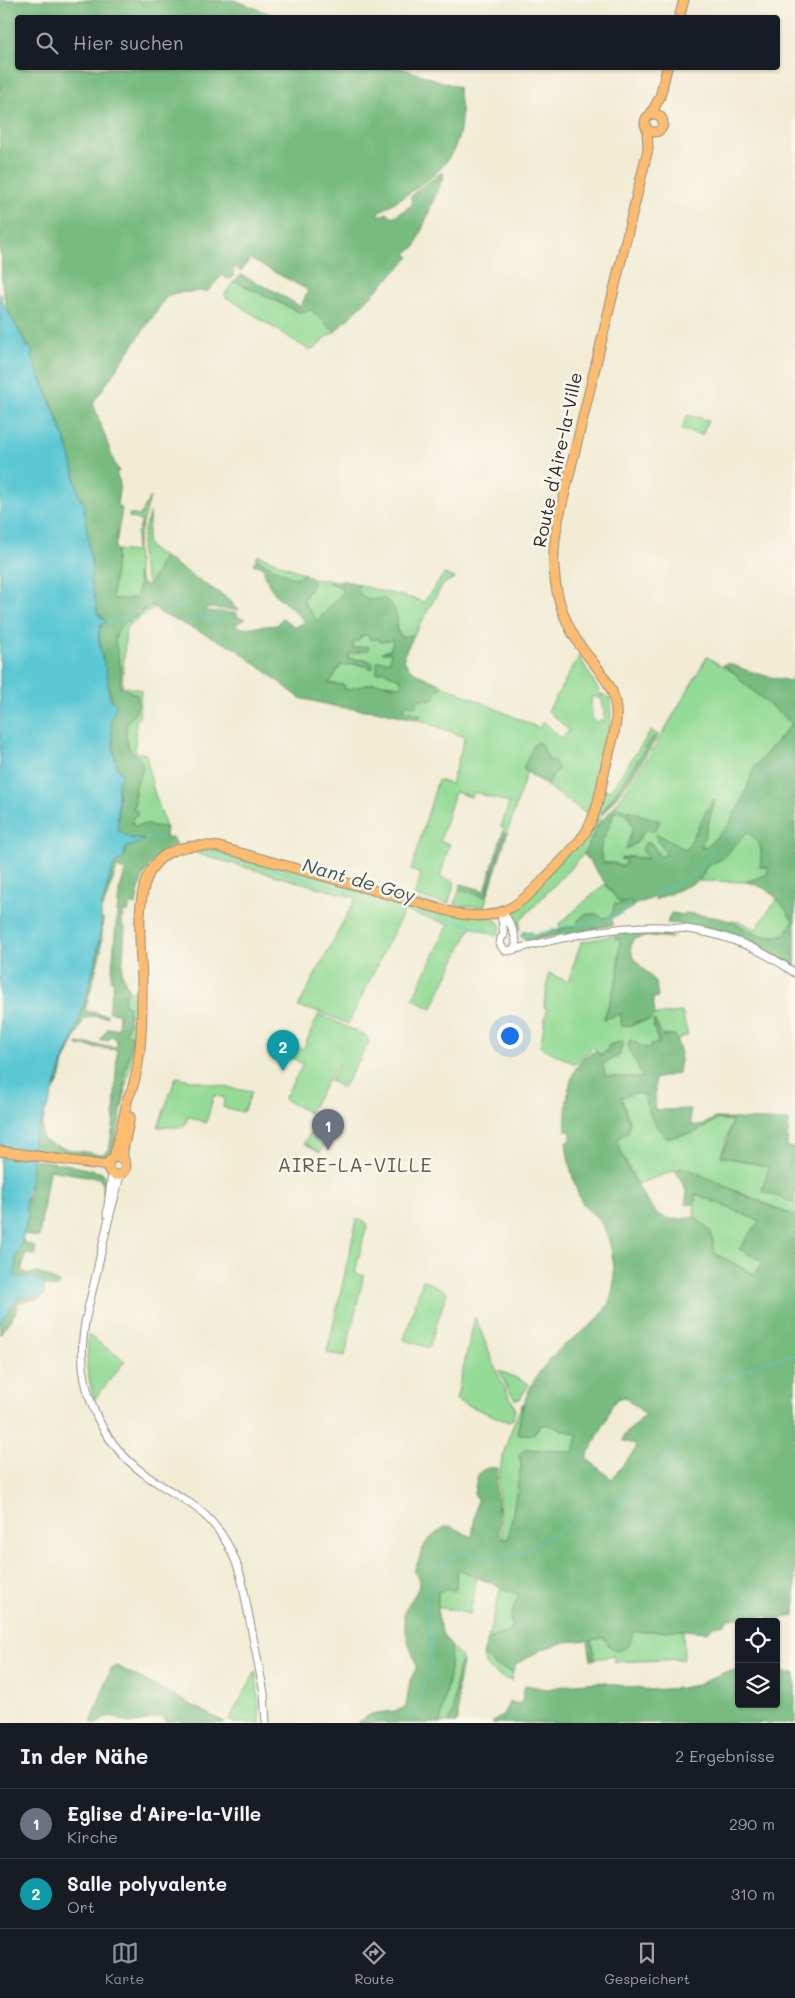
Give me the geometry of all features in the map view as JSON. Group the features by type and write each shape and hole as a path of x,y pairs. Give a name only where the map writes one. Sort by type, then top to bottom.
{"main road":[{"path":"680,15 684,0"},
{"path":"660,96 662,125 659,130 652,132 647,128 645,122 660,96 666,70"},
{"path":"650,115 656,115 661,119"},
{"name":"Route d'Aire-la-Ville","path":"114,1171 125,1168 119,1160 142,1023 140,903 148,875 156,863 171,852 182,847 199,845 219,847 462,915 474,916 500,910 552,871 578,844 593,818 616,722 616,706 611,689 579,644 562,611 554,579 553,551 560,511 648,149 647,128"},
{"name":"Route d'Aire-la-Ville","path":"648,149 659,130"},
{"path":"0,1151 114,1171"},
{"path":"114,1171 109,1162 119,1160"}],"street":[{"path":"500,910 504,935 500,940 501,946 506,951 600,930 635,926 666,926 692,929 720,936 758,951 795,973"},
{"path":"500,910 508,917 515,938 516,946 512,950"},
{"path":"504,935 533,944"},
{"path":"114,1171 106,1229 84,1329 85,1382 92,1405 110,1440 125,1458 156,1483 199,1509 216,1525 229,1544 238,1565 244,1588 264,1693 266,1723"}],"green space":[{"path":"0,0 234,0 273,15 15,15 15,70 407,70 458,87 461,118 459,136 453,151 444,164 421,185 378,213 380,216 387,213 393,217 412,205 411,197 414,193 442,172 444,174 415,247 406,253 410,257 335,332 311,310 299,312 234,281 241,275 301,307 308,290 250,259 241,271 234,266 233,278 227,279 222,275 208,291 175,293 167,296 93,403 119,471 116,473 120,483 117,504 122,509 115,549 117,550 112,597 114,599 137,598 139,583 137,573 144,585 149,585 164,557 230,600 235,608 239,610 205,608 205,611 237,613 237,617 246,619 235,624 240,628 278,625 282,618 295,627 305,622 274,593 266,578 263,567 253,564 256,559 291,577 296,578 305,574 312,579 313,584 303,601 317,621 343,593 341,587 328,583 342,583 345,581 359,584 357,590 362,596 370,600 381,598 393,607 397,619 396,629 401,637 414,635 404,655 408,666 418,674 442,685 433,700 418,699 416,706 405,705 404,710 421,715 419,720 384,712 338,707 300,698 235,648 160,613 153,605 145,608 137,616 125,622 117,631 115,641 121,668 120,687 137,695 138,702 135,711 128,721 126,731 129,749 141,760 142,764 141,773 134,789 133,809 138,814 134,816 132,821 134,826 146,824 166,827 165,836 168,838 172,837 176,844 152,862 140,884 136,905 130,904 128,912 123,912 122,926 125,927 122,973 129,991 125,994 124,1004 129,1006 129,1022 126,1031 133,1038 125,1070 123,1103 113,1152 107,1159 99,1160 32,1151 36,1133 44,1116 41,1136 51,1144 97,1154 103,1154 109,1150 114,1120 117,1050 76,1045 77,1043 117,1047 117,1041 112,1036 108,1040 100,1040 108,1028 118,1029 119,1013 108,1012 114,982 111,981 119,892 125,871 117,868 103,908 101,907 113,868 125,856 126,848 143,839 129,838 118,830 119,778 113,746 112,702 100,647 99,631 104,618 98,614 90,582 82,516 70,455 57,417 31,355 33,354 15,325 7,306 2,277 2,256 0,253","holes":["365,635 369,636 370,640 377,639 381,642 393,640 390,650 382,652 391,653 390,661 377,661 377,673 383,671 400,679 402,683 400,686 374,683 346,690 344,685 328,683 340,666 355,664 368,666 370,669 373,668 373,663 368,660 348,659 349,654 369,650 368,646 353,648 353,643"]},
{"path":"234,281 299,312 311,309 335,332 314,349 309,350 226,297 225,294"},
{"path":"687,415 708,420 702,435 682,430"},
{"path":"150,497 137,545 139,583 137,598 114,599 112,597 117,550 135,552 137,534 142,521 129,517 129,514 140,516"},
{"path":"150,512 147,543 151,549 164,557 149,585 142,566 141,548"},
{"path":"258,555 305,574 291,578 256,559"},
{"path":"444,574 455,578 443,584 414,635 402,637 396,629 396,618 392,608 381,598 367,599 357,590 359,584 424,602"},
{"path":"312,579 345,581 342,583 331,583 341,587 343,593 317,621 303,601 313,584"},
{"path":"150,605 155,607 126,627 122,686 141,690 139,717 136,720 135,752 146,754 152,785 166,827 134,826 132,821 135,786 142,772 138,757 129,749 126,731 128,720 136,711 137,695 120,687 115,641 117,631 125,622 137,616"},
{"path":"365,635 377,639 394,640 390,650 382,653 392,653 390,661 378,666 377,672 383,671 400,679 402,683 400,686 374,683 346,690 328,683 340,666 355,664 368,666 368,660 348,659 348,654 368,646 353,649 353,643"},
{"path":"579,656 602,696 602,694 610,699 611,710 605,758 590,816 547,786 558,768 552,760 546,760 548,757 539,743 524,769 527,771 484,907 455,904 461,884 485,891 504,828 501,827 509,803 474,792 472,797 455,792 440,841 450,844 440,877 455,882 448,904 414,896 421,874 411,870 438,780 451,784 465,737 419,720 421,715 404,710 405,705 418,699 433,699 442,685 539,728 543,721 562,739 569,730 548,711","holes":["591,696 602,699 603,707 606,711 603,713 605,719 604,721 600,720 598,723 592,718"]},
{"path":"707,657 736,674 740,680 792,723 754,768 743,799 728,826 705,848 700,848 715,801 713,800 686,850 657,834 655,836 667,854 660,857 651,843 648,858 634,858 633,856 621,858 626,860 623,867 613,863 604,863 600,850 601,843 613,813 619,811 629,816 633,827 627,848 636,843 645,829 655,831 659,821 615,806 653,750"},
{"path":"728,663 759,674 790,681 795,674 795,968 766,950 734,936 718,931 667,923 671,913 684,915 685,913 723,919 759,935 775,936 786,934 793,921 784,907 768,891 746,882 768,874 768,867 760,867 761,851 758,843 747,832 723,858 705,868 702,877 698,881 655,900 656,897 633,905 634,907 612,918 613,925 528,941 520,936 523,932 531,931 533,936 578,925 578,920 585,914 598,914 603,918 608,917 612,914 614,904 632,904 631,901 619,902 584,854 598,825 615,806 660,821 655,831 645,830 636,843 626,849 633,827 629,816 619,811 613,813 602,844 601,857 604,863 613,863 623,867 626,860 620,859 633,856 635,858 648,858 642,850 645,843 651,843 660,857 667,854 655,836 657,834 686,850 713,799 715,800 701,848 705,848 728,826 743,799 754,768 792,724 740,680 736,674 723,665"},
{"path":"651,731 659,735 657,738 653,737 601,814 598,812 604,789 610,791"},
{"path":"653,737 657,738 632,777 602,815 601,814"},
{"path":"539,742 548,757 546,760 554,761 558,768 547,786 523,769 534,744"},
{"path":"597,814 602,820 584,854 520,921 520,930 517,930 513,924 516,911"},
{"path":"503,832 506,833 486,897 459,889 461,884 485,891"},
{"path":"747,832 756,840 760,847 760,867 768,867 768,874 746,882 699,881 705,868 723,858"},
{"path":"210,849 496,920 500,930 497,936 471,927 431,1009 413,998 449,924 404,911 348,1024 320,1012 298,1007 356,898 198,854 201,850"},
{"path":"605,884 619,902 632,901 632,904 608,917 560,929 559,924"},
{"path":"777,899 785,907 793,921 786,934 776,936 760,935 724,920 740,922 756,929"},
{"path":"103,918 101,951 85,1011 107,1015 107,1017 93,1016 84,1019 64,1062 61,1077 54,1091 63,1062 74,1037 97,955"},
{"path":"651,930 674,937 651,936 633,939 631,946 631,952 637,962 656,984 658,997 653,998 655,1015 650,1020 633,1023 634,1026 621,1026 621,1014 604,1019 618,976 620,938 615,940 616,935 620,932"},
{"path":"616,935 616,940 620,937 618,976 604,1018 621,1014 633,1024 650,1020 655,1015 682,1012 688,1036 683,1036 677,1041 675,1035 662,1036 655,1021 653,1027 659,1043 647,1048 630,1040 628,1046 644,1078 605,1077 603,1064 619,1056 623,1042 600,1055 593,1047 575,1064 540,1047 547,1009 544,1007 549,973 568,982 581,942"},
{"path":"137,988 137,1016 129,1015 129,1006 124,1005 125,994"},
{"path":"319,1014 366,1036 369,1042 343,1088 330,1081 338,1067 336,1066 309,1113 284,1099 303,1064 273,1048 279,1036 303,1049"},
{"path":"129,1019 135,1025 136,1034 123,1103 125,1070 133,1038 126,1031"},
{"path":"654,1020 662,1036 675,1035 681,1053 678,1073 655,1079 655,1110 690,1109 691,1125 702,1125 715,1118 789,1121 787,1147 795,1148 795,1203 762,1191 769,1167 721,1156 727,1143 732,1121 717,1119 694,1133 666,1138 653,1121 644,1095 636,1093 621,1097 629,1122 628,1132 617,1139 635,1180 655,1211 669,1219 695,1217 711,1232 715,1254 754,1274 763,1262 739,1249 759,1221 696,1194 694,1204 685,1205 687,1193 676,1171 687,1168 757,1201 795,1216 795,1616 780,1618 768,1618 768,1616 735,1618 726,1620 725,1624 713,1626 708,1632 683,1630 633,1632 629,1644 622,1650 612,1648 604,1638 592,1640 595,1659 591,1660 588,1640 566,1642 539,1650 539,1652 516,1664 513,1672 495,1666 483,1654 488,1639 511,1631 512,1624 510,1619 519,1595 457,1569 456,1590 438,1591 438,1620 443,1635 451,1646 450,1670 440,1723 358,1723 376,1713 400,1710 406,1707 410,1680 416,1669 406,1632 404,1615 418,1589 418,1578 414,1572 428,1540 444,1527 450,1526 472,1537 477,1500 474,1494 479,1474 486,1469 498,1468 496,1487 500,1536 508,1540 521,1466 519,1455 526,1449 574,1452 578,1435 552,1425 544,1424 538,1428 534,1435 517,1434 527,1394 536,1377 561,1348 602,1314 609,1303 613,1289 614,1271 608,1237 599,1220 583,1204 572,1174 566,1142 571,1140 571,1132 566,1131 567,1097 574,1073 579,1063 587,1055 597,1051 600,1055 607,1051 609,1045 623,1041 619,1056 603,1064 605,1076 643,1078 628,1045 630,1040 642,1047 648,1048 651,1048 651,1044 659,1043","holes":["624,1397 645,1415 624,1435 623,1441 635,1444 636,1448 612,1479 586,1458 612,1405 617,1399"]},
{"path":"176,1077 252,1092 243,1112 223,1107 225,1098 214,1095 206,1123 188,1116 184,1127 158,1127"},
{"path":"636,1093 644,1095 649,1113 702,1129 717,1119 732,1121 721,1156 770,1167 762,1191 795,1203 795,1216 683,1168 637,1184 616,1139 627,1131 629,1126 628,1115 621,1096"},
{"path":"314,1126 332,1138 328,1138 320,1152 304,1143"},
{"path":"32,1159 66,1164 103,1173 107,1179 106,1193 103,1193 103,1184 99,1178 49,1170 39,1237 24,1234 28,1216 25,1204 29,1195"},
{"path":"696,1194 759,1221 763,1262 755,1274 715,1254 711,1232 695,1217"},
{"path":"357,1219 365,1221 367,1225 355,1272 362,1276 364,1274 345,1356 327,1353"},
{"path":"23,1239 24,1242 35,1247 35,1255 26,1254 21,1270 28,1274 36,1273 48,1277 59,1282 58,1286 54,1288 44,1285 44,1282 15,1278 16,1256"},
{"path":"423,1279 447,1292 429,1348 404,1340"},
{"path":"19,1297 42,1297 18,1302 14,1315 0,1335 0,1323"},
{"path":"475,1317 501,1382 514,1405 513,1419 508,1422 456,1400"},
{"path":"88,1335 125,1361 94,1400 87,1369"},
{"path":"499,1370 529,1384 520,1399 515,1399 507,1388"},
{"path":"523,1403 517,1434 538,1428 544,1424 578,1435 574,1452 526,1449 519,1455 521,1466 508,1540 503,1538 499,1509 499,1480 508,1440"},
{"path":"457,1569 477,1577 470,1614 437,1607 438,1591"},
{"path":"501,1586 519,1595 510,1619 512,1624 511,1631 488,1639"},
{"path":"683,1630 684,1659 615,1662 614,1656 595,1659 592,1640 632,1632"},
{"path":"451,1646 461,1657 462,1663 460,1663 456,1678 453,1708 449,1723 440,1723 450,1670"},
{"path":"483,1654 495,1666 513,1672 511,1681 492,1672 484,1660"},
{"path":"460,1663 462,1663 458,1685 458,1719 456,1723 449,1723 453,1708 456,1678"},
{"path":"117,1666 226,1723 189,1723 178,1720 165,1722 163,1716 132,1723 112,1716 99,1723 91,1723 110,1670"},
{"path":"256,1671 260,1723 234,1723 229,1720"},
{"path":"735,1671 735,1708 780,1708 780,1673 795,1673 795,1723 492,1723 505,1713 509,1702 521,1704 525,1685 547,1689 599,1682 648,1690 681,1688 699,1684 725,1672"}],"water":[{"path":"0,293 2,301 27,347 30,346 33,354 31,355 70,454 80,500 83,500 92,571 90,582 98,614 106,622 100,626 99,644 107,674 110,699 116,704 111,721 117,769 121,771 122,775 118,782 118,830 130,838 144,840 126,848 123,859 117,862 113,868 101,907 101,926 97,955 87,994 74,1037 63,1062 51,1099 33,1140 31,1175 25,1204 28,1216 21,1245 16,1256 15,1277 29,1277 44,1282 44,1296 19,1297 0,1323"}],"waterway":[{"path":"161,603 186,607"},
{"path":"106,622 130,616 150,604"},
{"path":"198,615 220,624"},
{"name":"Nant de Goy","path":"655,894 693,875 706,859 746,821 747,815 755,808 756,790 762,783 765,774 776,771 795,737"},
{"path":"144,840 154,837 162,838"},
{"name":"Nant de Goy","path":"212,852 498,933"},
{"name":"Nant de Goy","path":"520,936 612,918 635,906"},
{"path":"410,1723 431,1666 431,1637 426,1602 434,1574 448,1558 464,1552 496,1557 522,1553 583,1516 623,1499 658,1470 697,1413 727,1379 767,1361 795,1355"}],"place":[{"name":"Salle polyvalente","path":"283,1071"},
{"name":"Eglise d'Aire-la-Ville","path":"328,1150"}],"district":[{"name":"AIRE-LA-VILLE","path":"355,1165"}]}
